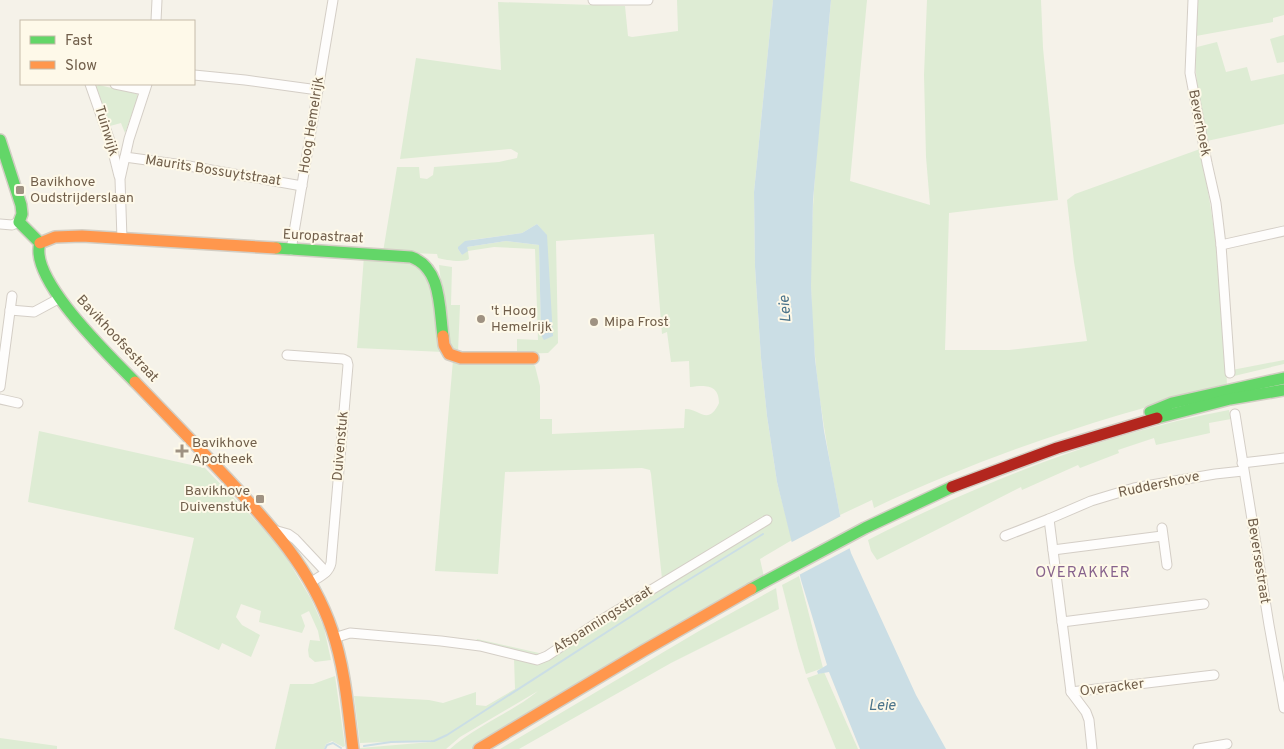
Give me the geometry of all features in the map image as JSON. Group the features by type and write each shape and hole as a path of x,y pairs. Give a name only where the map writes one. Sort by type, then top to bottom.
{"street":[{"path":"156,20 157,0"},
{"name":"Hoog Hemelrijk","path":"291,250 333,0"},
{"path":"593,0 648,0"},
{"name":"Beverhoek","path":"1193,0 1190,73 1216,203 1221,245 1230,373"},
{"path":"195,75 318,90"},
{"name":"Tuinwijk","path":"90,85 111,144 120,179 122,239"},
{"name":"Tuinwijk","path":"120,179 146,87 125,85"},
{"path":"0,140 22,205 22,214 19,222 12,225 0,224"},
{"name":"Maurits Bossuytstraat","path":"125,157 302,186"},
{"path":"19,222 40,243"},
{"path":"1221,245 1284,230"},
{"name":"Europastraat","path":"40,243 45,239 62,236 411,257 421,261 435,281 444,345 449,354 461,358 533,358"},
{"name":"Bavikhoofsestraat","path":"40,243 37,250 39,260 60,298 83,327 274,530 288,546 311,582 325,612 343,672 353,749"},
{"path":"0,387 12,296"},
{"path":"10,310 34,312 60,298"},
{"name":"Duivenstuk","path":"287,356 343,359 347,361 348,365 331,563 330,568 326,572"},
{"path":"479,749 766,580 924,500 1018,461 1172,403 1284,379"},
{"path":"1077,440 1219,402 1284,390"},
{"path":"0,399 18,403"},
{"name":"Beversestraat","path":"1235,414 1284,708"},
{"name":"Ruddershove","path":"1005,536 1091,501 1134,488 1215,474 1284,458"},
{"path":"1049,519 1071,692"},
{"name":"Afspanningsstraat","path":"334,638 350,633 480,646 537,660 547,656 598,622 767,520"},
{"name":"Bavikhoofsestraat","path":"274,530 288,534 295,539 326,572"},
{"path":"1053,550 1162,532 1167,566"},
{"path":"311,582 326,572"},
{"path":"1062,622 1204,604"},
{"name":"Overacker","path":"1071,692 1214,675"},
{"name":"Overacker","path":"1071,692 1086,712 1089,720 1092,749"},
{"path":"1198,749 1227,744"}],"green space":[{"path":"677,0 773,0 754,192 755,267 767,416 777,482 792,540 760,559 764,577 471,749 450,749 471,733 517,706 538,691 460,737 446,749 360,749 431,742 431,740 360,743 354,696 429,700 443,703 476,692 476,705 486,706 515,689 514,658 474,648 477,639 539,653 537,662 662,579 651,474 650,470 642,468 505,472 498,574 435,571 453,360 530,362 535,366 540,386 540,419 552,419 552,434 684,428 685,409 707,415 715,410 719,403 717,392 714,389 706,386 690,387 689,361 671,362 667,332 662,334 654,234 556,241 558,343 548,353 517,354 517,339 538,340 535,249 494,247 468,251 469,259 458,261 438,258 437,254 383,252 397,167 419,167 420,178 427,179 433,175 434,167 499,162 517,158 518,153 511,149 400,159 416,58 501,70 498,2 625,6 628,36 678,31","holes":["537,224 547,236 541,335 539,245 506,241 467,247 462,255 458,249 471,240 522,233"]},
{"path":"831,0 867,0 850,181 930,205 926,157 924,75 927,0 1041,0 1043,48 1058,200 949,213 945,350 1009,350 1087,341 1074,262 1067,200 1075,194 1200,149 1219,267 1227,386 1136,410 1048,438 960,470 874,508 872,500 840,515 820,401 814,344 811,286 815,179"},
{"path":"1197,0 1284,0 1284,15 1273,18 1273,22 1196,36"},
{"path":"1284,35 1284,62 1277,63 1270,39"},
{"path":"1217,42 1226,72 1247,67 1251,81 1284,74 1284,124 1207,141 1199,104 1194,51 1197,47"},
{"path":"99,85 137,94 138,97 125,133 121,123 110,126 96,86"},
{"path":"364,256 410,261 429,276 443,352 357,348"},
{"path":"439,265 452,267 451,305 460,305 458,352 449,353"},
{"path":"1284,360 1284,364 1234,376 1232,370"},
{"path":"1229,410 1231,419 1209,423 1210,433 1156,445 1154,438 1118,450 1119,453 1080,468 1078,465 1022,490 1021,487 877,560 871,551 868,540 954,499 1044,462 1137,432"},
{"path":"39,431 205,468 279,545 311,599 324,628 331,660 315,662 309,657 310,640 320,641 318,631 309,611 301,615 305,626 302,633 259,622 261,611 241,604 236,617 242,625 260,635 251,657 222,643 219,650 174,629 194,538 28,502"},
{"path":"799,576 823,668 806,674 782,585"},
{"path":"776,588 779,609 671,663 519,749 500,749 699,631"},
{"path":"824,672 858,749 836,749 807,678"},
{"path":"335,676 345,746 343,747 332,741 326,744 324,749 275,749 290,684 313,684"},
{"path":"0,738 57,746 57,749 0,749"}],"water":[{"name":"Leie","path":"773,0 831,0 813,200 811,286 815,359 824,431 840,515 851,553 916,695 946,749 860,749 829,672 818,674 817,671 827,665 801,580 777,482 761,358 755,267 754,192"},
{"path":"537,224 547,235 553,336 544,340 541,335 539,245 506,241 467,247 468,251 462,255 458,249 465,241 522,233"}],"pier":[{"path":"843,515 852,547 797,576 790,543"}],"waterway":[{"path":"364,746 391,742 434,741 447,735 672,590 763,534"},
{"path":"325,749 327,745 333,743 341,748"}],"traffic: fast":[{"path":"0,140 21,205 22,214 19,222 40,243 40,258 46,276 74,317 135,382"},
{"path":"276,248 411,257 421,262 429,270 437,290 443,336"},
{"path":"1150,412 1172,403 1284,378"},
{"path":"1157,418 1230,399 1284,390"},
{"path":"751,589 865,528 952,487"}],"traffic: slow":[{"path":"40,243 55,237 82,236 276,248"},
{"path":"443,336 444,345 449,354 461,358 533,358"},
{"path":"135,382 258,512 288,548 313,587 332,630 340,659 346,689 353,749"},
{"path":"479,749 751,589"}],"traffic: jam":[{"path":"952,487 1057,448 1157,418"}],"place":[{"name":"Bavikhove Oudstrijderslaan","path":"20,190"},
{"name":"'t Hoog Hemelrijk","path":"481,319"},
{"name":"Mipa Frost","path":"594,322"},
{"name":"Bavikhove Apotheek","path":"182,451"},
{"name":"Bavikhove Duivenstuk","path":"260,499"}],"district":[{"name":"OVERAKKER","path":"1083,573"}]}
